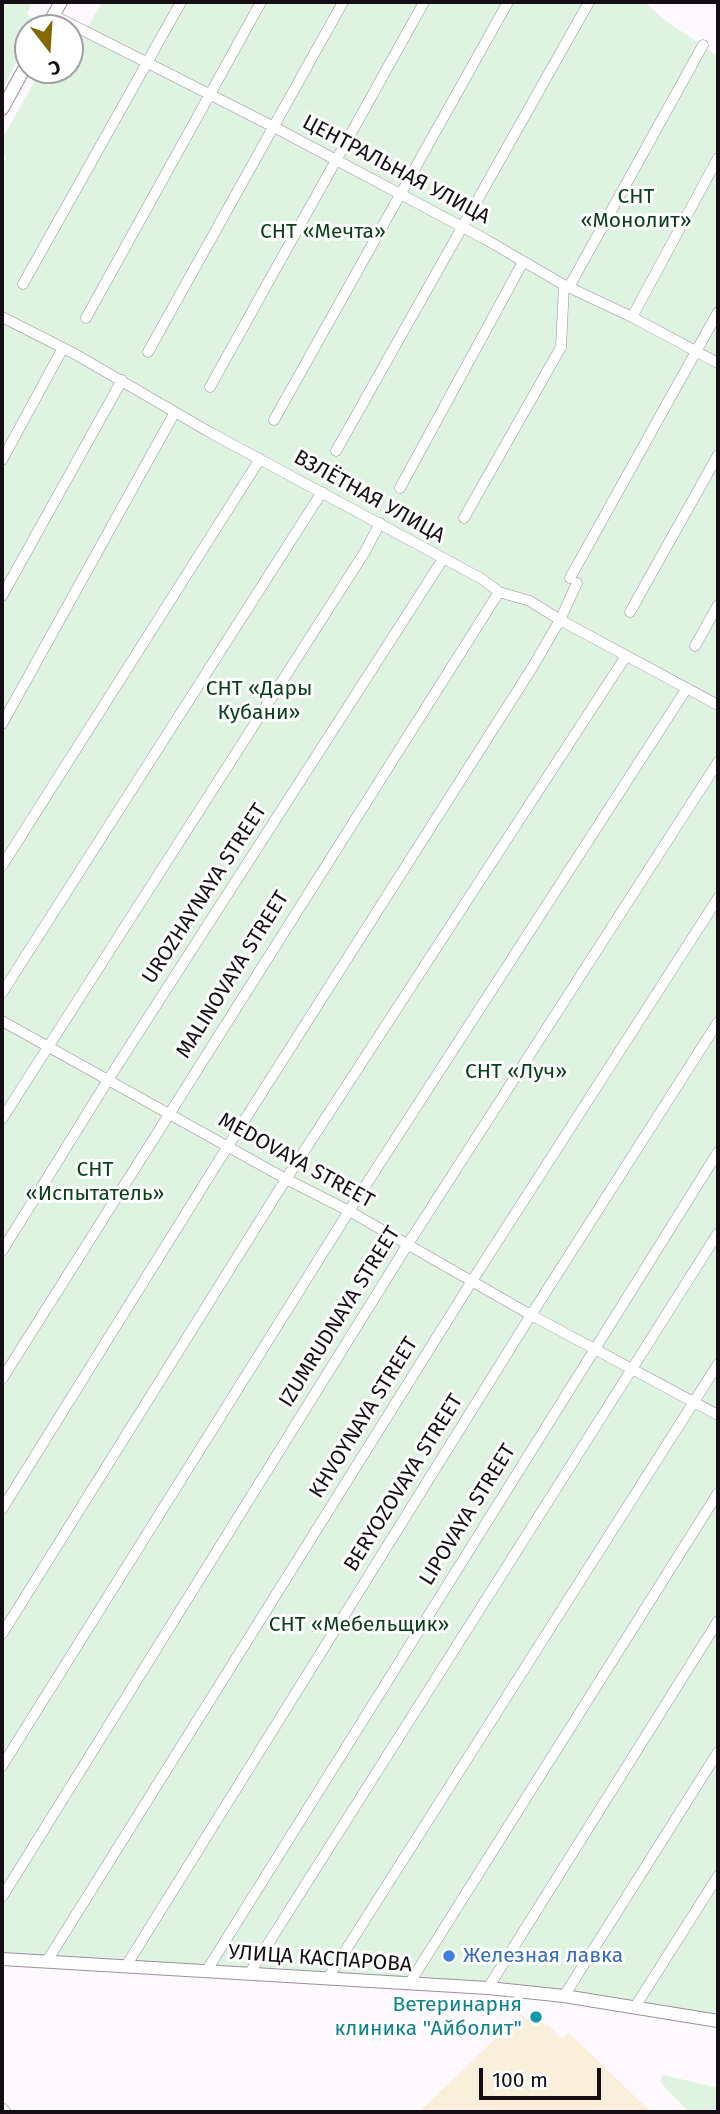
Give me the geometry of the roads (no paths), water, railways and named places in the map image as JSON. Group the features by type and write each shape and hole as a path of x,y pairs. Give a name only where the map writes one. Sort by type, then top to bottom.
{"main road":[{"path":"2,109 16,84"},
{"name":"УЛИЦА КАСПАРОВА","path":"2,1959 488,1988 717,2018"}],"street":[{"path":"23,284 181,2"},
{"path":"86,318 261,2"},
{"path":"148,352 344,2"},
{"path":"210,387 424,2"},
{"path":"274,420 508,2"},
{"path":"336,451 589,2"},
{"name":"ЦЕНТРАЛЬНАЯ УЛИЦА","path":"84,30 274,127 567,286 718,363"},
{"path":"464,518 561,347 567,286 703,45"},
{"path":"632,317 718,158"},
{"path":"400,488 523,262"},
{"path":"2,1509 228,1146 532,668 560,620 574,580 718,312"},
{"name":"ВЗЛЁТНАЯ УЛИЦА","path":"2,320 63,348 482,579 499,592 530,601 560,620 718,705"},
{"path":"2,460 63,348"},
{"path":"2,596 122,380"},
{"path":"2,724 175,412"},
{"path":"630,612 718,455"},
{"path":"2,866 260,459"},
{"path":"2,993 322,492"},
{"path":"2,1119 366,550 380,523"},
{"name":"UROZHAYNAYA STREET","path":"2,1251 108,1080 443,559"},
{"name":"MALINOVAYA STREET","path":"2,1379 499,592"},
{"path":"695,646 718,605"},
{"path":"2,1634 286,1179 626,656"},
{"path":"2,1766 349,1210 687,688"},
{"name":"IZUMRUDNAYA STREET","path":"2,1897 408,1244 718,762"},
{"name":"KHVOYNAYA STREET","path":"47,1961 472,1281 718,898"},
{"name":"MEDOVAYA STREET","path":"2,1021 286,1179 349,1210 531,1315 718,1415"},
{"name":"BERYOZOVAYA STREET","path":"126,1966 531,1315 718,1022"},
{"name":"LIPOVAYA STREET","path":"207,1970 718,1152"},
{"path":"249,1974 718,1233"},
{"path":"328,1978 718,1364"},
{"path":"409,1984 718,1493"},
{"path":"488,1988 718,1620"},
{"path":"564,1996 718,1752"},
{"path":"635,2007 718,1876"},
{"path":"2,2108 6,2112"}],"place":[{"name":"Железная лавка","path":"449,1956"},
{"name":"Ветеринарня клиника \"Айболит\"","path":"536,2017"}],"park label":[{"name":"СНТ «Монолит»","path":"636,209"},
{"name":"СНТ «Мечта»","path":"323,232"},
{"name":"СНТ «Дары Кубани»","path":"259,701"},
{"name":"СНТ «Луч»","path":"516,1072"},
{"name":"СНТ «Испытатель»","path":"95,1182"},
{"name":"СНТ «Мебельщик»","path":"359,1625"}]}
